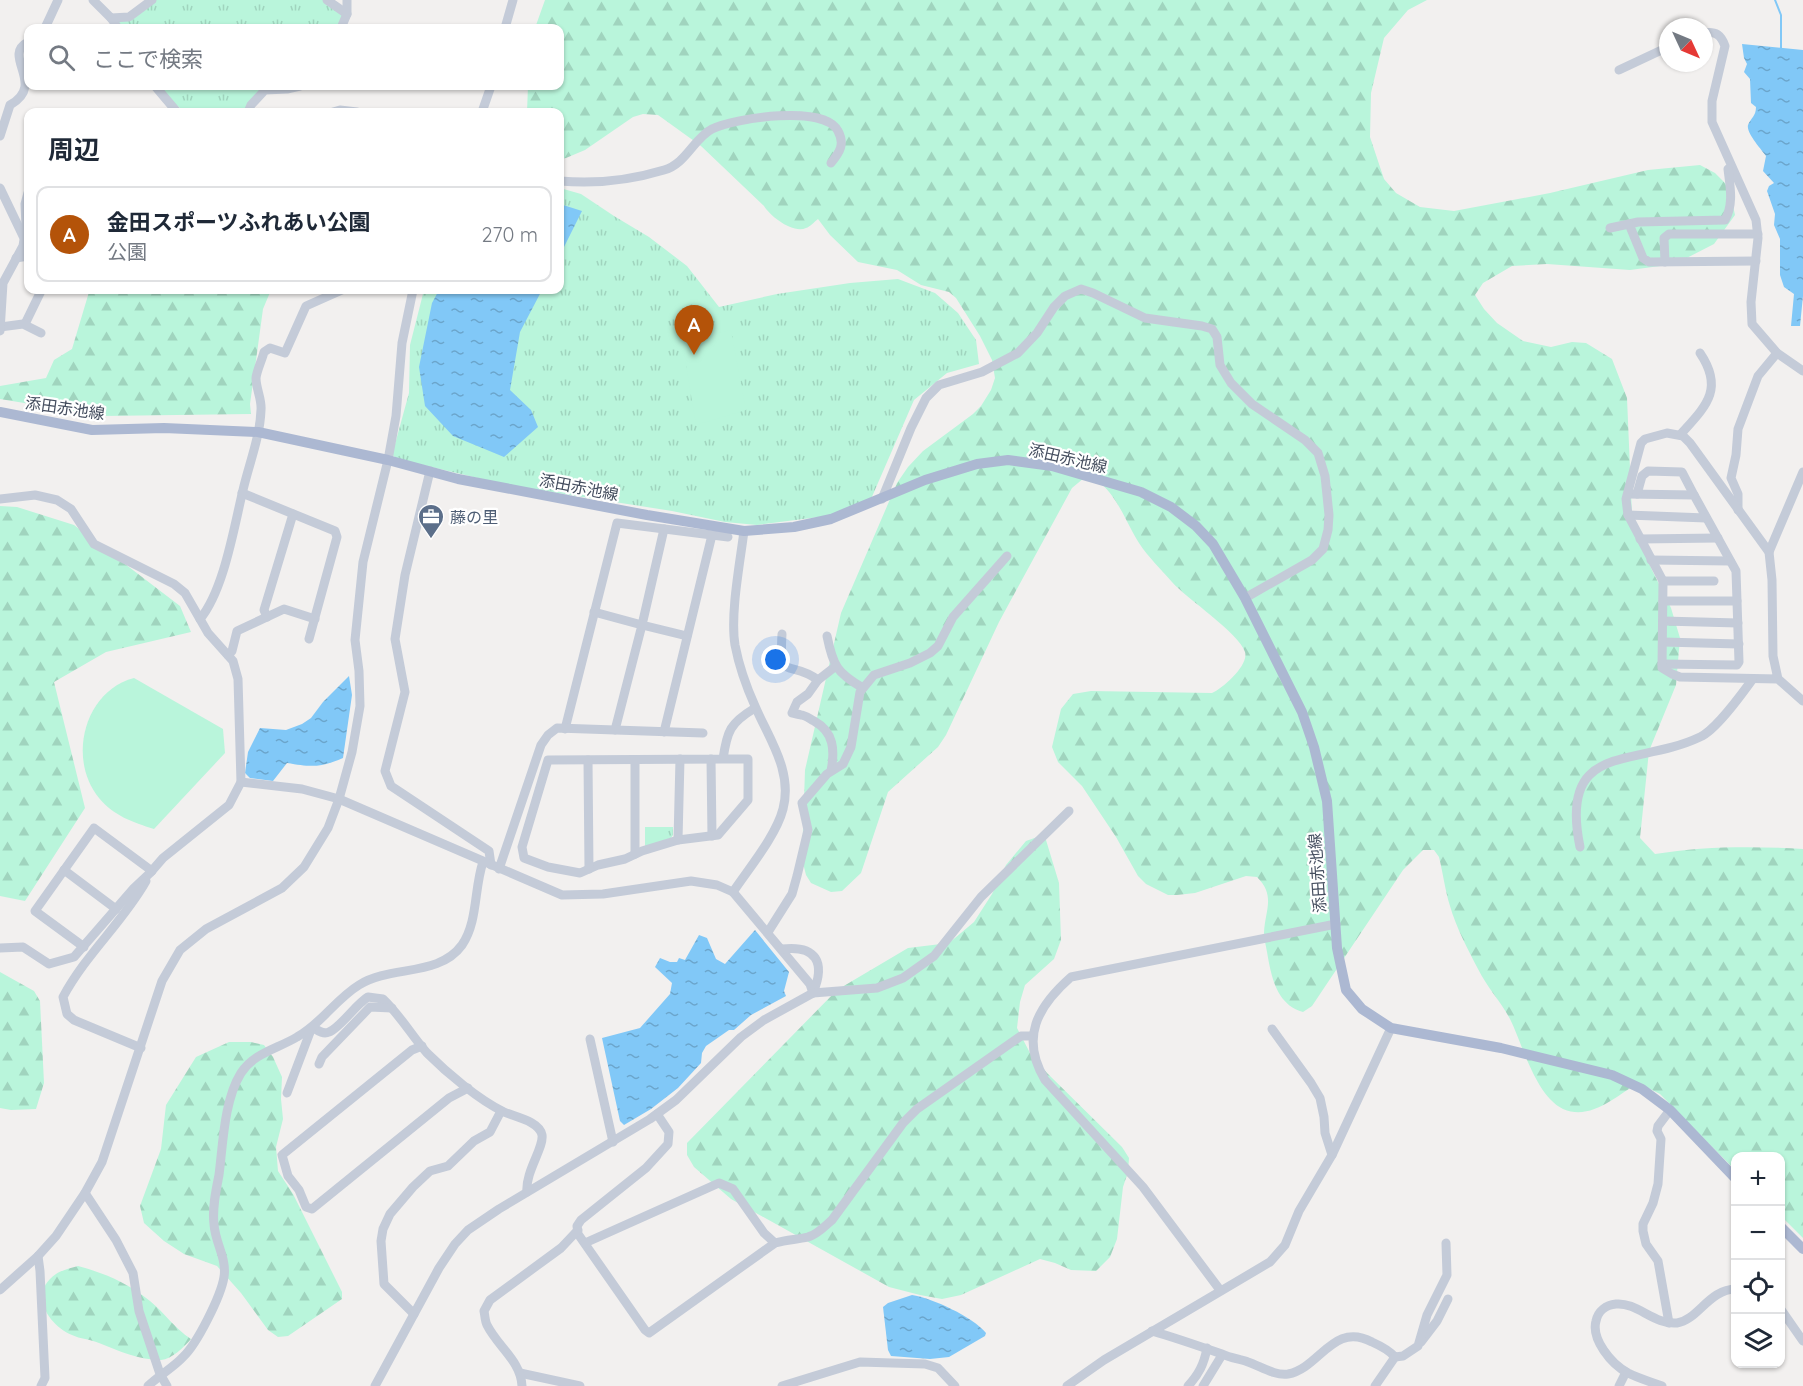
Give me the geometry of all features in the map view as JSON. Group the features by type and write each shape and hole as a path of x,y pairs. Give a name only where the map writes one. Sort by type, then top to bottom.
{"main road":[{"name":"添田赤池線","path":"0,412 92,430 164,428 258,432 682,526 744,531 794,527 831,519 925,480 977,464 1008,460 1052,466 1141,492 1171,507 1196,526 1213,544 1245,598 1302,711 1314,747 1327,801 1337,948 1347,990 1362,1009 1391,1028 1501,1048 1612,1075 1642,1089 1670,1110 1731,1174"},
{"path":"1785,1231 1803,1249"}],"street":[{"path":"47,24 58,0"},
{"path":"93,0 115,24"},
{"path":"111,18 129,17 152,0"},
{"path":"327,0 347,14"},
{"path":"343,24 347,14 347,0"},
{"path":"506,24 513,0"},
{"path":"1713,32 1718,34 1725,46 1712,101 1712,122 1756,220 1758,234 1751,302 1752,324 1777,353 1803,371"},
{"path":"24,48 19,56 24,73"},
{"path":"1619,70 1659,51"},
{"path":"0,136 10,105 19,100 24,90"},
{"path":"158,90 173,108"},
{"path":"250,108 265,90"},
{"path":"483,108 490,90"},
{"path":"564,181 577,183 646,176 668,169 682,159 710,130 726,125 797,114 823,118 836,127 842,139 841,151 831,163"},
{"path":"1610,228 1638,222 1725,220 1730,204 1731,183 1728,171 1730,161"},
{"path":"0,188 24,239"},
{"path":"1629,224 1643,258 1649,262 1756,261"},
{"path":"1665,262 1664,238 1669,234 1758,234"},
{"path":"0,331 3,283 16,258 24,248"},
{"path":"16,258 24,257"},
{"path":"882,499 926,398 939,385 982,372 1003,363 1018,353 1037,333 1054,307 1065,296 1081,289 1145,318 1212,329 1217,337 1220,365 1231,383 1252,404 1305,440 1318,453 1325,476 1329,515 1323,549 1312,560 1245,598"},
{"path":"25,324 40,294"},
{"path":"200,619 219,581 233,536 258,432 261,409 256,379 264,352 270,348 285,353 306,306 333,294"},
{"path":"0,1290 38,1256 56,1236 85,1193 102,1162 162,981 180,950 206,929 282,888 304,867 328,828 352,752 360,706 355,640 363,562 388,460 396,416 402,343 412,294"},
{"path":"0,327 25,324 41,333"},
{"path":"1680,435 1709,400 1711,375 1700,353"},
{"path":"1738,510 1738,494 1731,478 1738,429 1758,375 1777,353"},
{"path":"1778,679 1680,677 1662,668 1663,580 1628,515 1641,443 1645,439 1666,433 1680,435 1690,443 1768,552 1772,580 1773,656 1778,679 1803,701"},
{"path":"430,471 405,575 395,639 405,692 385,771 391,786 489,851 491,865"},
{"path":"1632,494 1642,476 1648,471 1682,472 1736,572 1739,662 1733,666 1662,664"},
{"path":"1768,552 1803,472"},
{"path":"242,493 335,531 337,537 309,639"},
{"path":"1632,494 1694,495"},
{"path":"0,499 35,495 57,500 71,508 94,543 174,584 185,593 208,633 233,661 238,679 241,782 229,805 163,858 74,957 50,964 23,947 0,948"},
{"path":"267,617 264,610 293,514"},
{"path":"1628,515 1706,518"},
{"path":"565,729 617,523 664,529 682,526 728,537"},
{"path":"615,730 664,529"},
{"path":"734,892 771,834 783,810 784,801 783,770 743,677 735,643 735,607 744,531"},
{"path":"664,732 712,535"},
{"path":"1640,539 1718,538"},
{"path":"768,932 792,894 797,876 808,830 802,803 827,774 843,764 851,747 860,692 874,675 910,663 930,653 938,646 953,617 1007,556"},
{"path":"1652,560 1730,561"},
{"path":"1663,580 1714,581"},
{"path":"1663,601 1737,601"},
{"path":"228,655 232,651 237,631 285,609 315,619"},
{"path":"594,612 687,636"},
{"path":"1663,621 1738,622"},
{"path":"782,634 781,657 784,664 791,670 810,674 818,680"},
{"path":"827,636 840,674 863,688"},
{"path":"1663,642 1739,644"},
{"path":"831,771 834,755 833,743 829,734 823,726 802,715 792,713 797,702 808,694 818,680 836,666"},
{"path":"1580,847 1575,821 1576,800 1581,786 1596,769 1609,762 1668,747 1706,734 1740,697 1752,680"},
{"path":"723,759 726,739 731,727 738,718 756,708"},
{"path":"148,1386 160,1374 184,1357 198,1337 224,1279 225,1265 214,1225 214,1212 226,1122 235,1084 251,1060 298,1037 359,985 377,977 441,963 455,954 470,930 477,877 491,865 525,794 542,745 548,735 557,728 703,733"},
{"path":"678,840 680,759"},
{"path":"711,759 712,836"},
{"path":"711,759 748,759 748,800 718,835 678,840 580,873 548,867 524,858 522,847 548,760 711,759"},
{"path":"588,760 589,869"},
{"path":"635,760 635,854"},
{"path":"241,782 302,789 339,799 562,895 603,894 691,881 717,885 734,892 810,984 813,993"},
{"path":"525,794 537,798"},
{"path":"375,1386 455,1244 468,1230 657,1114 676,1100 741,1037 764,1020 813,993 877,988 903,978 934,956 981,897 1069,811"},
{"path":"84,947 35,911 94,828 151,872"},
{"path":"64,870 116,909"},
{"path":"141,1048 74,1020 67,1014 63,997 88,957 139,894 151,872"},
{"path":"1220,1290 1143,1187 1045,1080 1036,1065 1032,1035 1035,1023 1044,1005 1071,977 1336,924"},
{"path":"782,949 807,950 818,960 820,968 818,982 813,993"},
{"path":"312,1027 322,1033 330,1032 368,997 383,999 422,1046 451,1074 501,1111 536,1126 542,1133 542,1143 534,1160 527,1192"},
{"path":"319,1064 322,1057 370,1007 392,1008"},
{"path":"287,1093 312,1027"},
{"path":"1067,1386 1104,1360 1270,1262 1285,1245 1299,1211 1332,1155 1391,1028"},
{"path":"1272,1029 1320,1098 1325,1133 1332,1155"},
{"path":"578,1230 585,1244 645,1330 650,1333 775,1243 790,1238 810,1237 819,1232 832,1220 903,1123 917,1109 1021,1036 1032,1035"},
{"path":"590,1039 613,1142"},
{"path":"422,1046 412,1050 282,1155 288,1176 299,1190 306,1207 312,1209 449,1098 468,1088"},
{"path":"1669,1323 1658,1262 1646,1244 1643,1224 1653,1203 1658,1184 1661,1139 1657,1131 1658,1126 1670,1110"},
{"path":"414,1314 384,1284 381,1241 383,1229 390,1214 412,1187 430,1171 448,1166 474,1141 490,1132 501,1111"},
{"path":"522,1386 520,1373 488,1325 484,1311 490,1300 561,1248 578,1230 581,1220 640,1174 668,1144 669,1132 657,1114"},
{"path":"585,1244 719,1183 733,1189 764,1233 775,1243"},
{"path":"85,1193 116,1240 133,1273 139,1311 160,1374 167,1386"},
{"path":"1418,1346 1427,1316 1447,1275 1446,1243"},
{"path":"38,1256 45,1378 41,1386"},
{"path":"1662,1386 1626,1372 1614,1362 1601,1346 1594,1328 1597,1316 1605,1307 1618,1304 1629,1306 1669,1323 1680,1323 1712,1297 1731,1289"},
{"path":"1375,1386 1395,1357 1403,1356 1418,1346 1437,1321 1448,1299"},
{"path":"1784,1314 1803,1341"},
{"path":"1152,1331 1247,1361 1275,1373 1287,1374 1298,1370 1342,1338 1353,1336 1366,1338 1395,1357"},
{"path":"1188,1386 1197,1377 1205,1362 1207,1348"},
{"path":"1203,1386 1222,1354"},
{"path":"782,1386 860,1362 925,1364 938,1368 955,1386"},
{"path":"1619,1386 1626,1372"},
{"path":"520,1373 580,1386"}],"green space":[{"path":"152,0 327,0 347,14 343,24 118,24 117,19"},
{"path":"545,0 1427,0 1408,10 1384,38 1371,93 1370,137 1384,179 1396,193 1420,207 1454,211 1550,193 1648,170 1700,165 1715,173 1729,187 1735,215 1714,244 1675,264 1630,270 1547,264 1512,266 1483,283 1475,295 1497,323 1523,341 1551,347 1572,342 1586,343 1612,359 1627,398 1632,515 1651,568 1671,608 1680,638 1676,685 1649,751 1640,838 1655,854 1729,847 1803,849 1803,1238 1785,1220 1785,1152 1731,1152 1731,1166 1660,1094 1638,1083 1603,1105 1583,1112 1563,1109 1553,1102 1537,1081 1510,1019 1482,976 1463,938 1450,906 1439,857 1434,850 1423,850 1403,870 1312,1006 1303,1012 1287,1003 1276,988 1264,935 1268,897 1263,884 1257,877 1246,876 1195,893 1168,895 1146,884 1138,876 1116,837 1082,786 1058,762 1052,747 1061,709 1073,694 1091,691 1212,693 1239,669 1245,652 1233,635 1179,589 1150,558 1112,496 1097,482 1084,478 1072,488 999,622 946,735 938,747 888,792 861,873 842,891 831,892 811,883 806,875 802,859 805,770 841,613 897,483 923,451 981,406 995,378 992,360 956,298 949,292 921,285 897,270 858,262 830,235 818,219 809,227 801,229 782,223 701,146 658,115 643,114 633,117 585,150 564,158 564,108 527,108 528,90 564,90 564,24 536,24"},
{"path":"161,90 265,90 250,108 180,108"},
{"path":"564,189 581,194 649,237 687,266 719,307 777,294 850,283 898,279 935,293 958,313 976,340 979,364 947,373 914,400 871,499 827,516 757,525 725,522 672,511 507,485 398,459 392,455 409,393 410,345 423,294 564,294"},
{"path":"88,294 269,294 263,309 250,404 251,414 103,416 0,399 0,386 46,378 54,360 72,349"},
{"path":"731,330 746,410 696,425 682,341"},
{"path":"0,506 17,507 74,525 180,606 191,632 106,652 54,682 85,808 25,901 0,896"},
{"path":"134,678 223,729 225,753 154,829 124,818 105,804 89,782 84,765 83,746 86,728 93,711 103,697 117,685"},
{"path":"645,827 673,827 673,835 671,838 645,847"},
{"path":"1040,836 1046,840 1059,883 1061,940 1054,959 1025,985 1020,1002 1017,1028 1030,1053 1047,1073 1122,1147 1129,1158 1117,1239 1110,1257 1096,1271 1071,1270 1040,1259 961,1295 942,1299 889,1287 731,1199 694,1167 687,1155 687,1143 837,990 908,948 949,943 974,922 992,894 1006,865 1026,841"},
{"path":"0,972 34,991 40,1001 44,1083 36,1109 0,1108"},
{"path":"229,1042 251,1042 264,1045 273,1057 282,1077 283,1119 276,1147 278,1171 293,1194 342,1292 342,1299 288,1336 278,1337 268,1330 241,1293 217,1266 184,1254 164,1241 144,1223 140,1206 161,1149 166,1105 196,1057"},
{"path":"78,1266 106,1275 133,1289 191,1339 169,1357 153,1360 75,1336 63,1330 55,1324 44,1308 43,1290 56,1274"}],"water":[{"path":"1742,44 1803,50 1803,296 1800,326 1791,326 1794,294 1784,287 1780,275 1780,239 1774,225 1775,214 1767,191 1774,183 1763,171 1766,156 1748,128 1756,107 1751,103 1750,79 1744,72 1747,64"},
{"path":"564,205 582,211 564,247"},
{"path":"437,294 540,294 520,332 510,390 531,410 538,427 504,457 453,436 425,406 419,367 432,303"},
{"path":"349,676 352,695 343,758 315,766 287,763 273,781 250,778 245,773 248,752 260,728 286,730 302,724 311,718 323,702"},
{"path":"755,930 789,972 784,991 786,996 751,1015 734,1030 729,1030 706,1046 702,1053 701,1063 678,1088 651,1109 624,1125 620,1121 602,1038 640,1028 670,994 672,983 655,967 660,958 670,962 677,962 679,958 685,960 699,935 707,938 716,959 725,964"},
{"path":"912,1295 941,1304 962,1315 980,1327 986,1333 985,1336 949,1357 930,1359 891,1356 888,1350 883,1307"}],"waterway":[{"path":"1775,0 1781,15 1781,49"}],"place":[{"name":"金田スポーツふれあい公園","path":"694,355"},
{"name":"藤の里","path":"431,540"}]}
